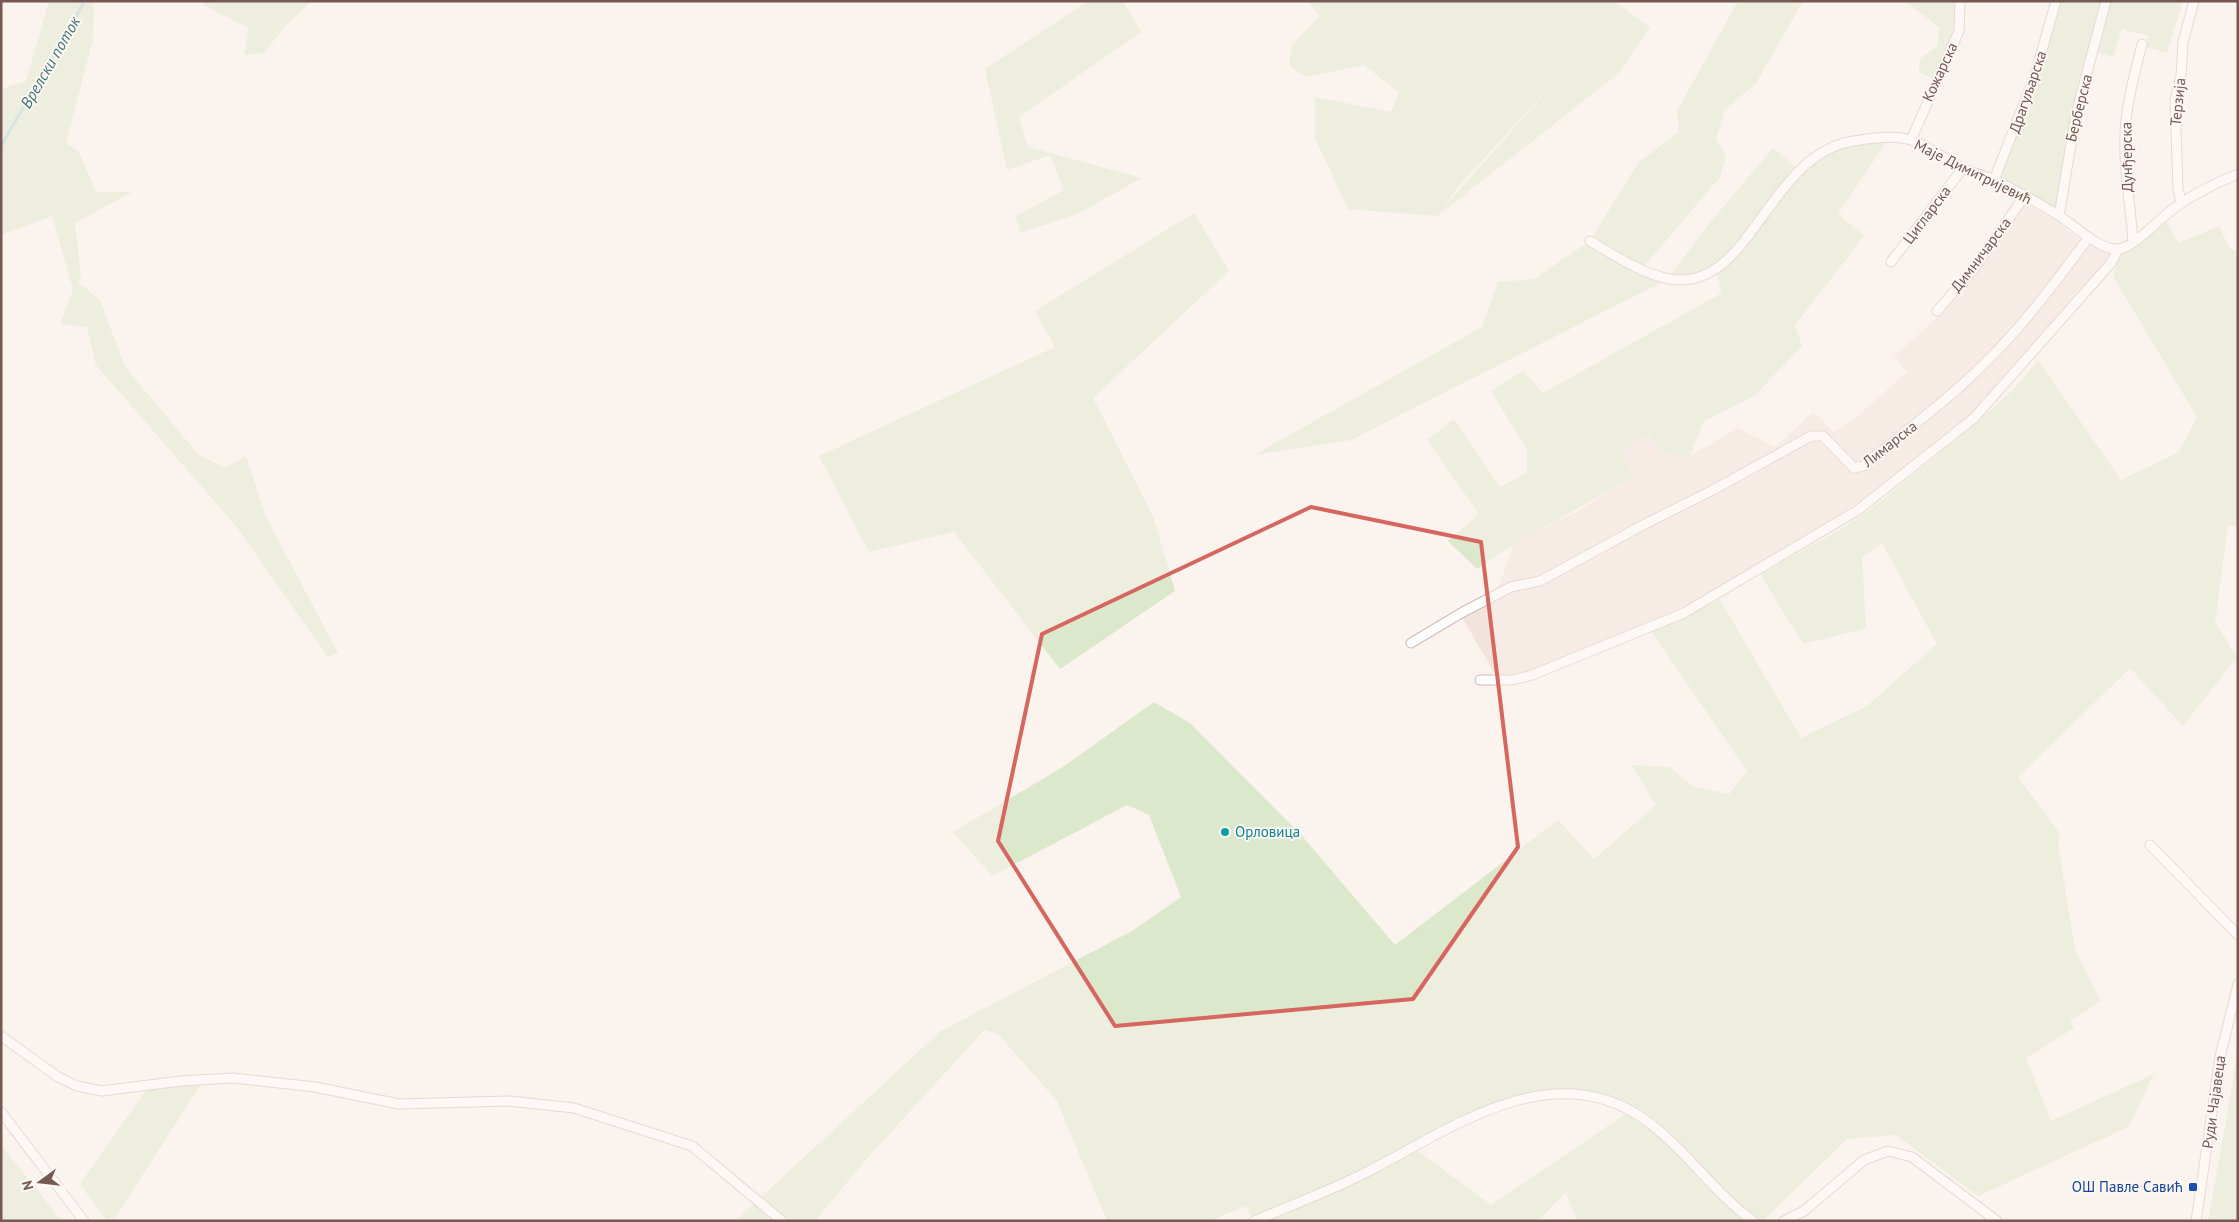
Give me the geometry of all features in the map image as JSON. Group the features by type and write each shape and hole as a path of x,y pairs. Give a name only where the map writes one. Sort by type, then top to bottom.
{"street":[{"name":"Кожарска","path":"1911,140 1959,31 1960,1"},
{"name":"Драгуљарска","path":"1994,180 2034,78 2056,1"},
{"name":"Берберска","path":"2059,216 2071,135 2106,1"},
{"name":"Терзија","path":"2181,203 2178,188 2176,101 2181,75 2183,42 2194,1"},
{"name":"Дунђерска","path":"2133,242 2124,134 2142,44"},
{"name":"Маје Димитријевић","path":"1590,241 1653,275 1674,280 1691,280 1716,269 1735,253 1777,195 1802,165 1814,156 1840,143 1854,140 1911,140 1963,168 1994,180 2059,216 2089,237 2111,248 2118,249"},
{"name":"Цигларска","path":"1891,262 1963,168"},
{"path":"1480,680 1513,680 1532,675 1684,613 1858,510 1974,418 2111,263 2118,249 2133,242 2181,203 2212,185 2238,174"},
{"name":"Димничарска","path":"1937,312 1972,271 2024,198"},
{"name":"Лимарска","path":"1411,643 1463,612 1511,587 1540,581 1645,524 1713,490 1810,436 1823,436 1854,468 1863,466 1939,406 1986,363 2048,291 2089,237"},
{"path":"2150,845 2238,935"},
{"name":"Руди Чајавеца","path":"2196,1221 2220,1057 2238,984"},
{"path":"1,1036 58,1077 77,1086 102,1091 180,1081 233,1078 315,1087 399,1104 509,1101 574,1108 692,1146 782,1221"},
{"path":"1254,1221 1367,1172 1490,1109 1536,1096 1568,1093 1584,1094 1607,1100 1645,1120 1753,1221"},
{"path":"1,1112 84,1221"},
{"path":"1784,1221 1804,1211 1871,1156 1888,1151 1912,1157 1997,1221"}],"highlighted area":[{"path":"1311,507 1481,542 1518,847 1413,999 1115,1026 998,841 1042,634"}],"shaded area":[{"path":"2024,203 2056,221 2087,245 2111,255 1971,417 1896,476 1821,528 1764,560 1719,590 1647,624 1530,673 1496,676 1462,617 1494,599 1515,542 1578,511 1633,477 1622,451 1651,435 1662,453 1690,456 1738,428 1775,447 1813,412 1834,432 1858,416 1907,372 1894,356 1933,322 1975,271"}],"green space":[{"path":"49,1 94,1 93,39 66,143 79,152 96,192 132,192 75,223 81,277 78,282 100,300 125,367 198,454 225,468 246,456 266,517 338,653 328,657 236,526 96,365 87,327 60,324 73,290 52,216 1,235 1,89 26,81"},
{"path":"204,1 312,1 286,25 264,53 244,55 249,28 203,5"},
{"path":"1088,1 1125,1 1124,3 1141,32 1019,117 1028,147 1142,178 1079,213 1020,233 1016,216 1064,190 1050,155 1007,170 985,69"},
{"path":"1308,1 1614,1 1650,27 1619,73 1437,216 1348,209 1315,138 1315,97 1391,112 1399,92 1364,65 1306,77 1289,65 1292,45 1320,16","holes":["1545,93 1441,211 1457,188"]},
{"path":"1738,1 1803,1 1756,83 1724,111 1716,139 1726,155 1720,177 1642,269 1668,278 1713,219 1773,148 1797,168 1829,148 1888,139 1838,214 1864,236 1795,325 1802,346 1754,396 1704,421 1690,456 1662,453 1650,435 1622,451 1633,477 1496,556 1477,569 1448,541 1479,514 1427,440 1454,419 1500,487 1527,473 1527,450 1491,391 1523,371 1543,393 1722,293 1716,269 1691,280 1668,279 1351,440 1254,455 1482,327 1498,282 1534,279 1590,241 1638,163 1679,132 1677,111"},
{"path":"1905,1 1955,1 1955,34 1935,80 1919,72 1920,59 1937,46 1940,28"},
{"path":"2056,1 2183,1 2167,53 2146,47 2149,36 2122,29 2113,57 2094,51 2059,216 1994,180 2034,78"},
{"path":"1194,213 1229,271 1093,398 1153,516 1175,591 1060,669 954,532 869,552 819,456 1055,347 1035,311"},
{"path":"2166,221 2179,243 2219,226 2229,247 2238,253 2238,527 2228,525 2215,622 2237,657 2183,726 2130,668 2018,777 2060,834 2058,844 2075,950 2101,1001 2070,1021 2074,1028 2026,1058 2051,1121 2154,1074 2128,1127 1978,1196 1896,1135 1847,1139 1763,1221 1577,1221 1566,1192 1538,1221 1253,1221 1246,1206 1209,1221 1107,1221 1057,1101 998,1034 984,1030 863,1163 815,1221 735,1221 941,1031 1132,931 1181,897 1149,815 1127,805 992,876 953,832 1063,767 1154,702 1190,723 1303,837 1395,945 1558,820 1594,859 1656,805 1632,765 1669,767 1694,787 1729,794 1747,771 1651,631 1720,600 1801,738 1867,706 1937,644 1882,543 1862,557 1866,628 1803,644 1760,574 1843,528 1876,505 2013,390 2038,360 2121,480 2179,452 2197,417 2113,276 2119,255","holes":["1584,1094 1630,1111 1491,1205 1414,1148 1518,1099"]},
{"path":"2238,1041 2238,1221 2208,1221 2233,1082"},
{"path":"205,1078 113,1221 107,1221 80,1184 149,1086"},
{"path":"1,1145 62,1221 1,1221"}],"waterway":[{"name":"Врелски поток","path":"1,146 83,4"}],"place":[{"name":"Орловица","path":"1225,832"},
{"name":"ОШ Павле Савић","path":"2193,1187"}]}
